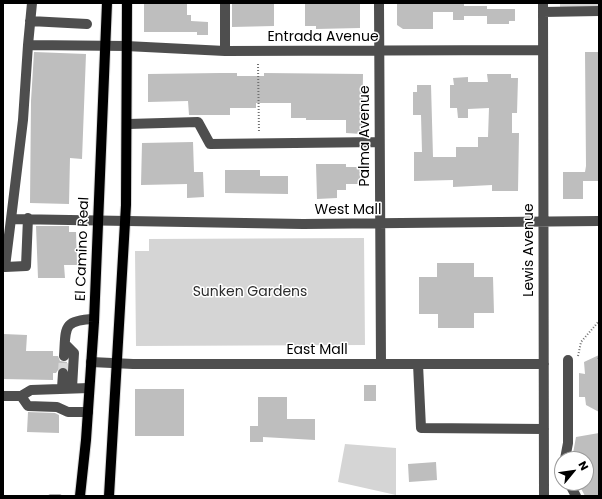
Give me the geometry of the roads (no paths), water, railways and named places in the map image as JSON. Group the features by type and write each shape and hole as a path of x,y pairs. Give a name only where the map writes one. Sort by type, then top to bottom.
{"main road":[{"name":"El Camino Real","path":"80,496 86,440 94,319 107,3"},
{"path":"109,495 125,221 128,124 126,46 127,3"}],"street":[{"path":"28,218 26,266 5,268 24,120 32,3"},
{"path":"224,3 225,51"},
{"name":"Palma Avenue","path":"378,3 381,364"},
{"path":"543,7 599,11"},
{"name":"Lewis Avenue","path":"543,7 544,496"},
{"path":"30,22 87,24"},
{"name":"Entrada Avenue","path":"28,45 126,46 225,51 542,50"},
{"path":"128,124 198,122 210,144 379,142"},
{"name":"West Mall","path":"11,219 28,218 125,221 380,224 599,221"},
{"path":"64,356 66,330 77,320 94,319"},
{"path":"65,344 74,353 67,388"},
{"path":"567,451 568,360"},
{"name":"East Mall","path":"91,362 117,364 544,364"},
{"path":"418,364 421,428 544,429"},
{"path":"64,373 67,388"},
{"path":"3,396 21,396 31,390 89,388"},
{"path":"21,396 28,406 57,407 68,412 88,412"}],"waterway":[{"path":"50,496 60,496"}],"tunnel":[{"path":"63,373 64,356"}],"park label":[{"name":"Sunken Gardens","path":"250,292"}]}
